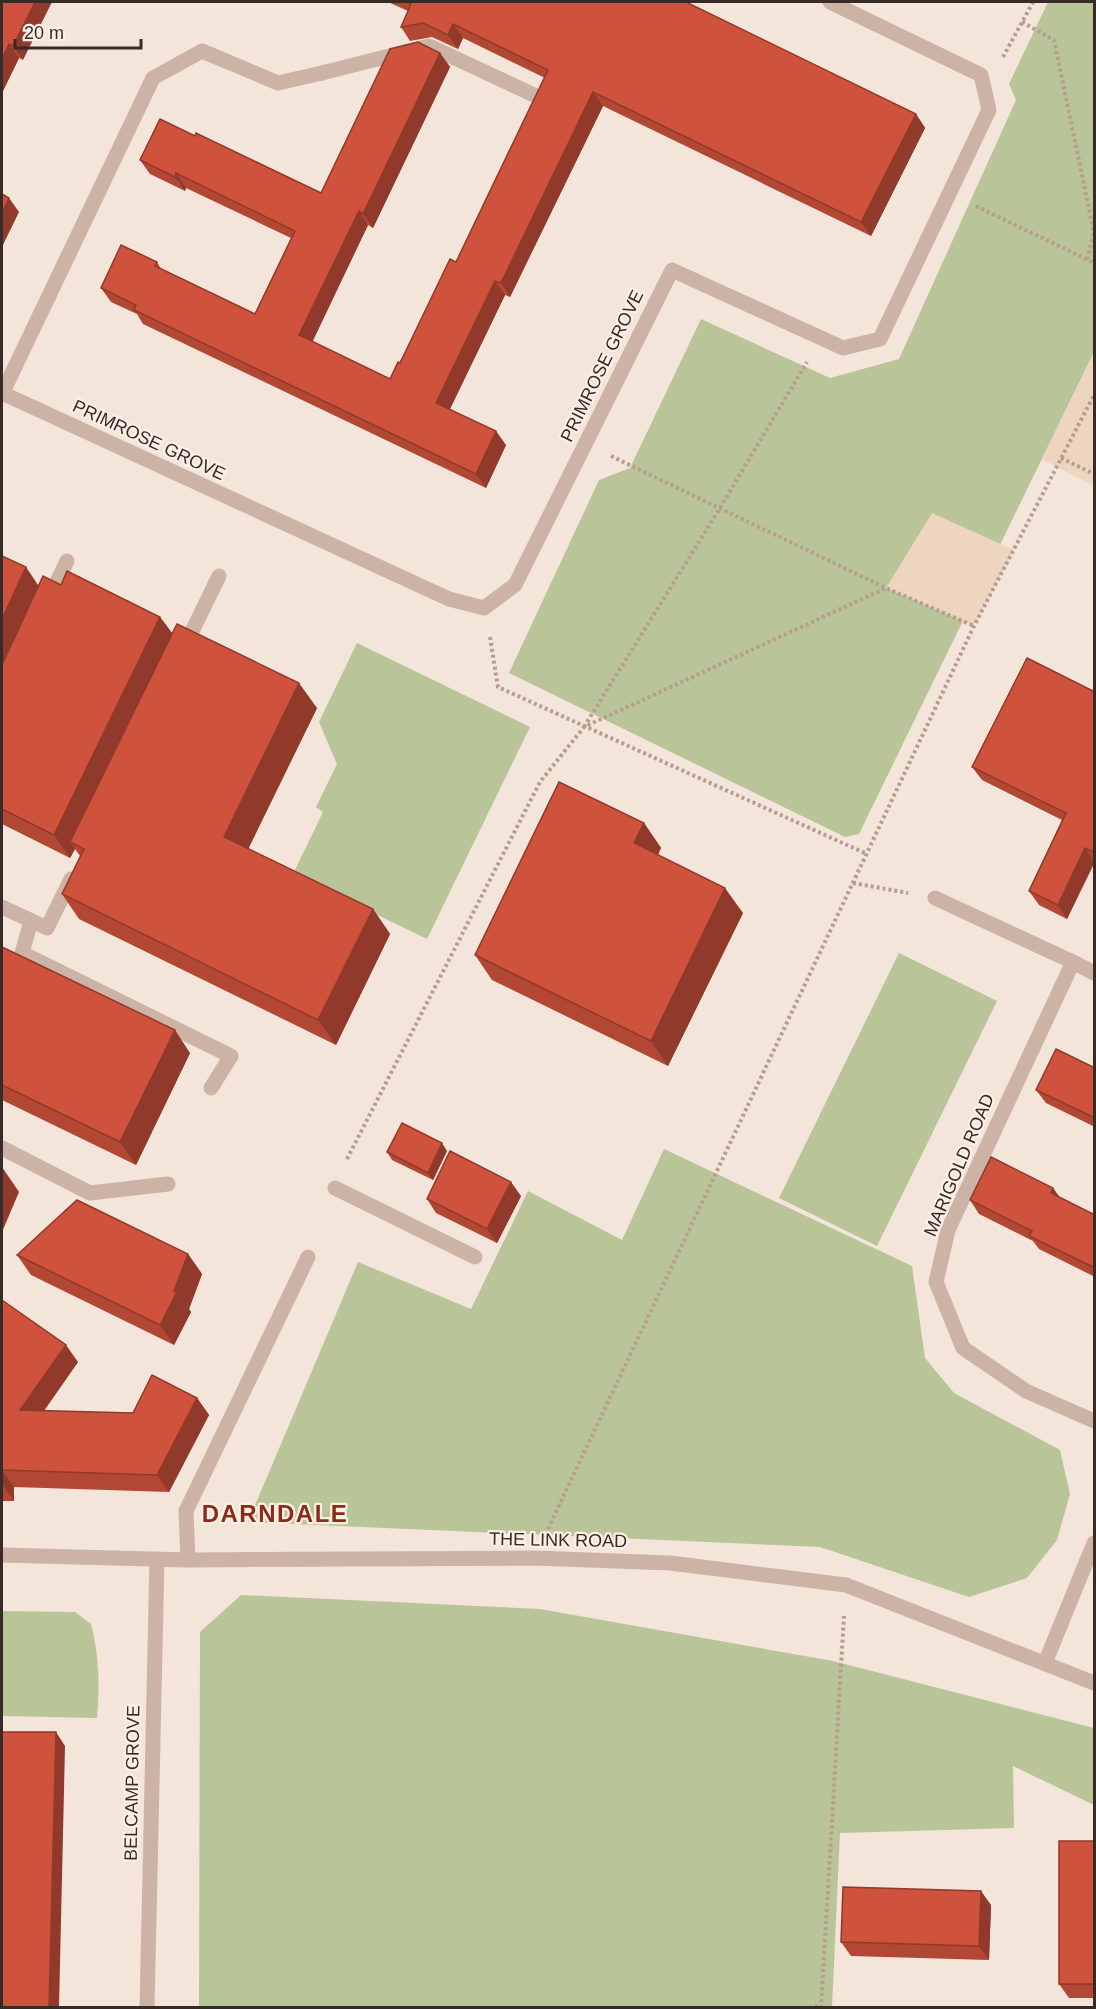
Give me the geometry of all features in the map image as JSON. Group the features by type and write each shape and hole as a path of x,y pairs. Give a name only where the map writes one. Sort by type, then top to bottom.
{"street":[{"path":"830,2 981,75"},
{"name":"PRIMROSE GROVE","path":"534,94 429,46 278,83 202,51 153,78 2,394 449,599 484,608 515,585 672,270 843,348 880,339 989,111 981,75"},
{"path":"42,614 67,561"},
{"path":"177,662 219,576"},
{"path":"2,907 46,928 78,864"},
{"path":"935,898 1095,973"},
{"path":"31,921 22,953 231,1056 211,1088"},
{"name":"MARIGOLD ROAD","path":"1073,962 948,1230 936,1282 963,1348 1026,1390 1095,1421"},
{"path":"2,1148 90,1193 168,1184"},
{"path":"335,1188 475,1257"},
{"path":"188,1560 186,1511 308,1257"},
{"path":"1045,1663 1095,1543"},
{"name":"THE LINK ROAD","path":"2,1555 188,1560 534,1558 670,1563 846,1586 1095,1683"},
{"name":"BELCAMP GROVE","path":"147,2007 157,1559"}],"path":[{"path":"981,75 1003,58 1033,2"},
{"path":"1022,22 1054,40 1094,233 1087,260"},
{"path":"950,193 1095,263"},
{"path":"347,1159 540,782 584,727 720,508 821,338"},
{"path":"534,1558 974,626 1095,395"},
{"path":"585,444 886,588 974,626"},
{"path":"1061,458 1095,474"},
{"path":"584,727 886,588"},
{"path":"484,608 498,687 867,854"},
{"path":"853,884 935,898"},
{"path":"809,2007 821,2006 846,1586"}],"green space":[{"path":"1048,2 1094,2 1094,352 859,834 845,837 509,673 599,480 630,468 701,319 830,378 899,359 1016,100 1009,84"},
{"path":"357,643 530,727 427,939 293,874 323,812 316,807 337,764 319,722"},
{"path":"899,953 997,1001 877,1246 779,1198"},
{"path":"664,1149 912,1266 925,1358 954,1393 1060,1450 1070,1494 1057,1540 1027,1578 969,1597 820,1547 248,1522 358,1262 471,1309 528,1191 622,1240"},
{"path":"241,1595 540,1609 833,1661 1094,1728 1094,1805 1013,1766 1014,1828 840,1833 832,2007 199,2007 200,1632"},
{"path":"2,1611 75,1612 91,1624 98,1670 97,1718 2,1716"}],"shaded area":[{"path":"1094,352 1094,486 1042,459"},
{"path":"932,513 1014,550 974,626 886,588"}],"building":[{"path":"2,2 35,2 13,46 9,44 2,59"},
{"path":"407,2 686,2 916,114 861,222 593,92 501,283 495,281 436,403 496,431 476,474 134,310 136,305 101,288 121,245 157,262 155,266 255,314 295,231 176,173 175,177 140,160 160,119 195,136 196,133 321,193 390,49 418,42 440,53 363,214 359,211 299,335 390,379 450,259 456,262 548,70 453,24 448,35 423,23 401,27 411,4"},
{"path":"2,194 9,198 2,214"},
{"path":"2,556 26,567 2,619"},
{"path":"67,571 160,617 54,835 2,809 2,665 43,576 61,585"},
{"path":"177,624 299,683 224,837 373,909 318,1020 62,894 84,849 70,842"},
{"path":"1027,658 1095,692 1095,853 1085,848 1058,905 1029,891 1066,813 972,767"},
{"path":"559,782 644,823 634,843 725,888 651,1041 475,955"},
{"path":"2,947 175,1030 120,1142 2,1085"},
{"path":"1056,1049 1095,1068 1095,1118 1036,1090"},
{"path":"402,1123 442,1143 428,1173 387,1152"},
{"path":"450,1151 511,1182 487,1229 427,1199"},
{"path":"991,1157 1053,1188 1051,1193 1095,1215 1095,1268 1029,1236 1032,1231 970,1200"},
{"path":"77,1200 188,1254 174,1291 177,1292 160,1325 17,1255"},
{"path":"2,1300 66,1345 20,1410 133,1413 152,1375 197,1398 157,1475 2,1470"},
{"path":"2,1732 56,1732 49,2007 2,2007"},
{"path":"1059,1841 1095,1841 1095,1984 1059,1984"},
{"path":"843,1887 981,1891 979,1946 841,1942"}],"district":[{"name":"DARNDALE","path":"275,1513"}]}
